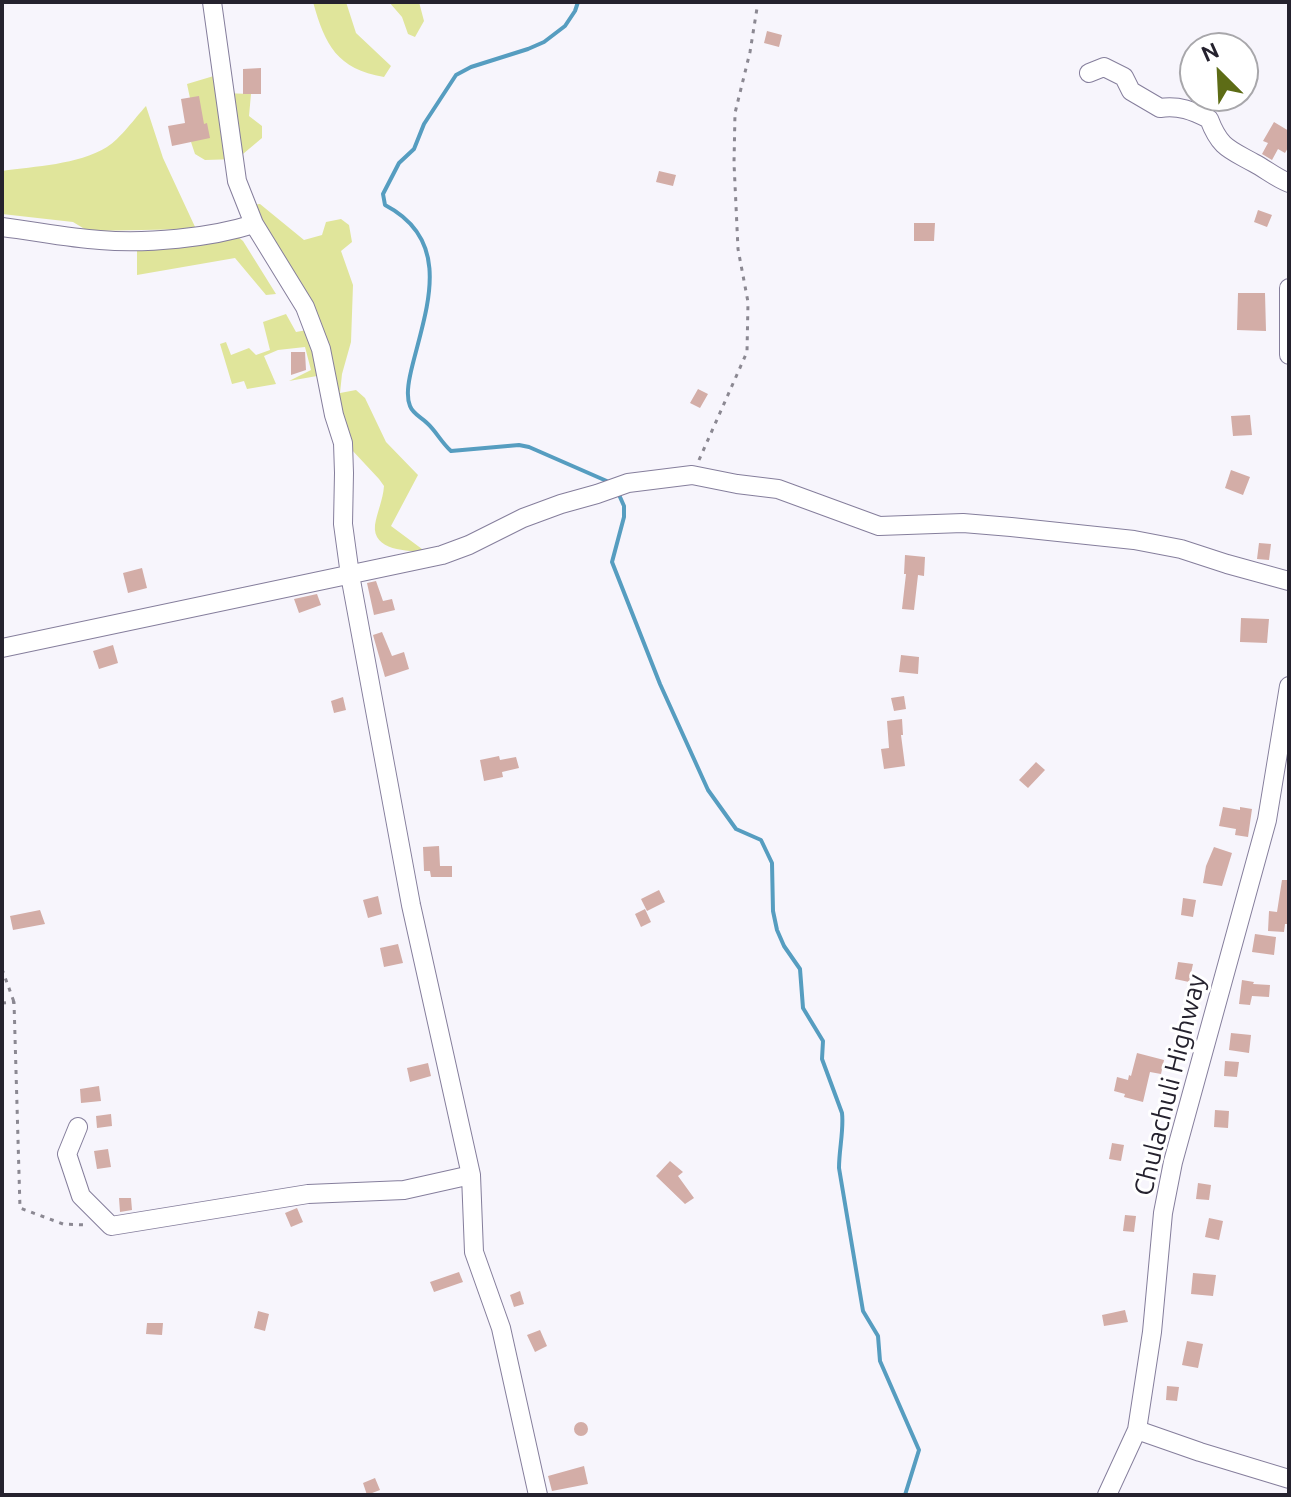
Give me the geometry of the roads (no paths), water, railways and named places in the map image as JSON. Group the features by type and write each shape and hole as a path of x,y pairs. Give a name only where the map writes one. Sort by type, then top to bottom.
{"street":[{"path":"212,2 237,181 254,224 305,307 321,349 343,443 343,524 350,575 411,905 471,1175 474,1252 501,1328 538,1495"},
{"path":"1089,73 1104,67 1124,77 1131,91 1160,108 1190,109 1209,119 1216,137 1232,152 1289,183"},
{"path":"2,227 102,241 133,242 233,231 254,224"},
{"path":"1289,288 1289,355"},
{"path":"2,648 442,555 523,518 628,483 692,475 778,489 879,526 963,523 1134,540 1181,549 1289,581"},
{"name":"Chulachuli Highway","path":"1107,1495 1137,1430 1152,1332 1163,1213 1173,1162 1267,820 1289,686"},
{"path":"78,1127 67,1154 81,1196 111,1226 308,1194 404,1190 471,1175"},
{"path":"1137,1430 1289,1479"}],"waterway":[{"path":"578,2 565,26 544,42 456,75 424,124 414,149 399,163 383,194 385,205 406,219 420,236 430,275 408,390 413,411 451,451 519,445 609,482"},
{"path":"620,497 624,517 612,562 660,684 708,790 736,829 761,840 772,863 773,911 777,930 800,969 803,1008 823,1041 822,1059 842,1113 839,1168 863,1311 878,1336 880,1361 919,1450 905,1495"}]}
